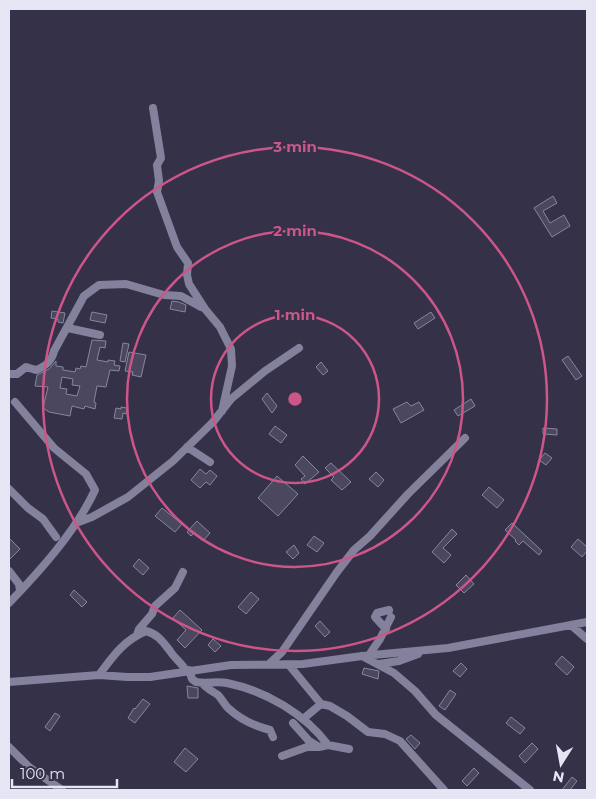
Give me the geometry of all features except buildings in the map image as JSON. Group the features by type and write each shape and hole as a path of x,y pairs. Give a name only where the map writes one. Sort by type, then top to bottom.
{"street":[{"path":"153,108 160,158 157,164 159,181 157,192 177,247 188,263 187,275 189,284 205,309 220,327 230,348 232,366 222,411"},
{"path":"9,374 17,374 26,367 36,370 44,367 52,359 54,351 84,296 99,285 126,284 164,294 181,296 205,309"},
{"path":"68,328 100,335"},
{"path":"76,523 92,517 128,497 173,461 213,422 231,399 265,371 299,348"},
{"path":"9,603 36,575 76,523 86,509 95,490 86,474 54,448 15,402"},
{"path":"269,664 282,652 319,605 337,572 354,550 370,536 408,494 464,438"},
{"path":"187,447 210,462"},
{"path":"9,489 28,508 43,519 56,537"},
{"path":"9,571 20,584 20,591"},
{"path":"137,635 139,629 152,614 155,606 175,588 183,572"},
{"path":"365,656 386,630 390,614 377,613 375,617 386,630"},
{"path":"9,682 99,674 127,677 150,676 231,665 289,665 448,648 587,622"},
{"path":"571,625 587,640"},
{"path":"99,674 117,650 137,635 146,631 153,633 165,642 170,652 188,670 192,679 202,683 226,683 261,693 303,719 317,731 328,745"},
{"path":"377,664 399,661 430,650"},
{"path":"365,656 394,673 415,691 436,715 530,790"},
{"path":"289,665 321,704 330,706 347,716 368,732 385,734 400,741 444,790"},
{"path":"202,683 220,697 228,708 243,720 254,726 270,730 273,736"},
{"path":"303,719 321,704"},
{"path":"293,723 309,741 319,747"},
{"path":"282,756 307,747 328,745 349,749"},
{"path":"9,747 29,767 62,790"}]}
